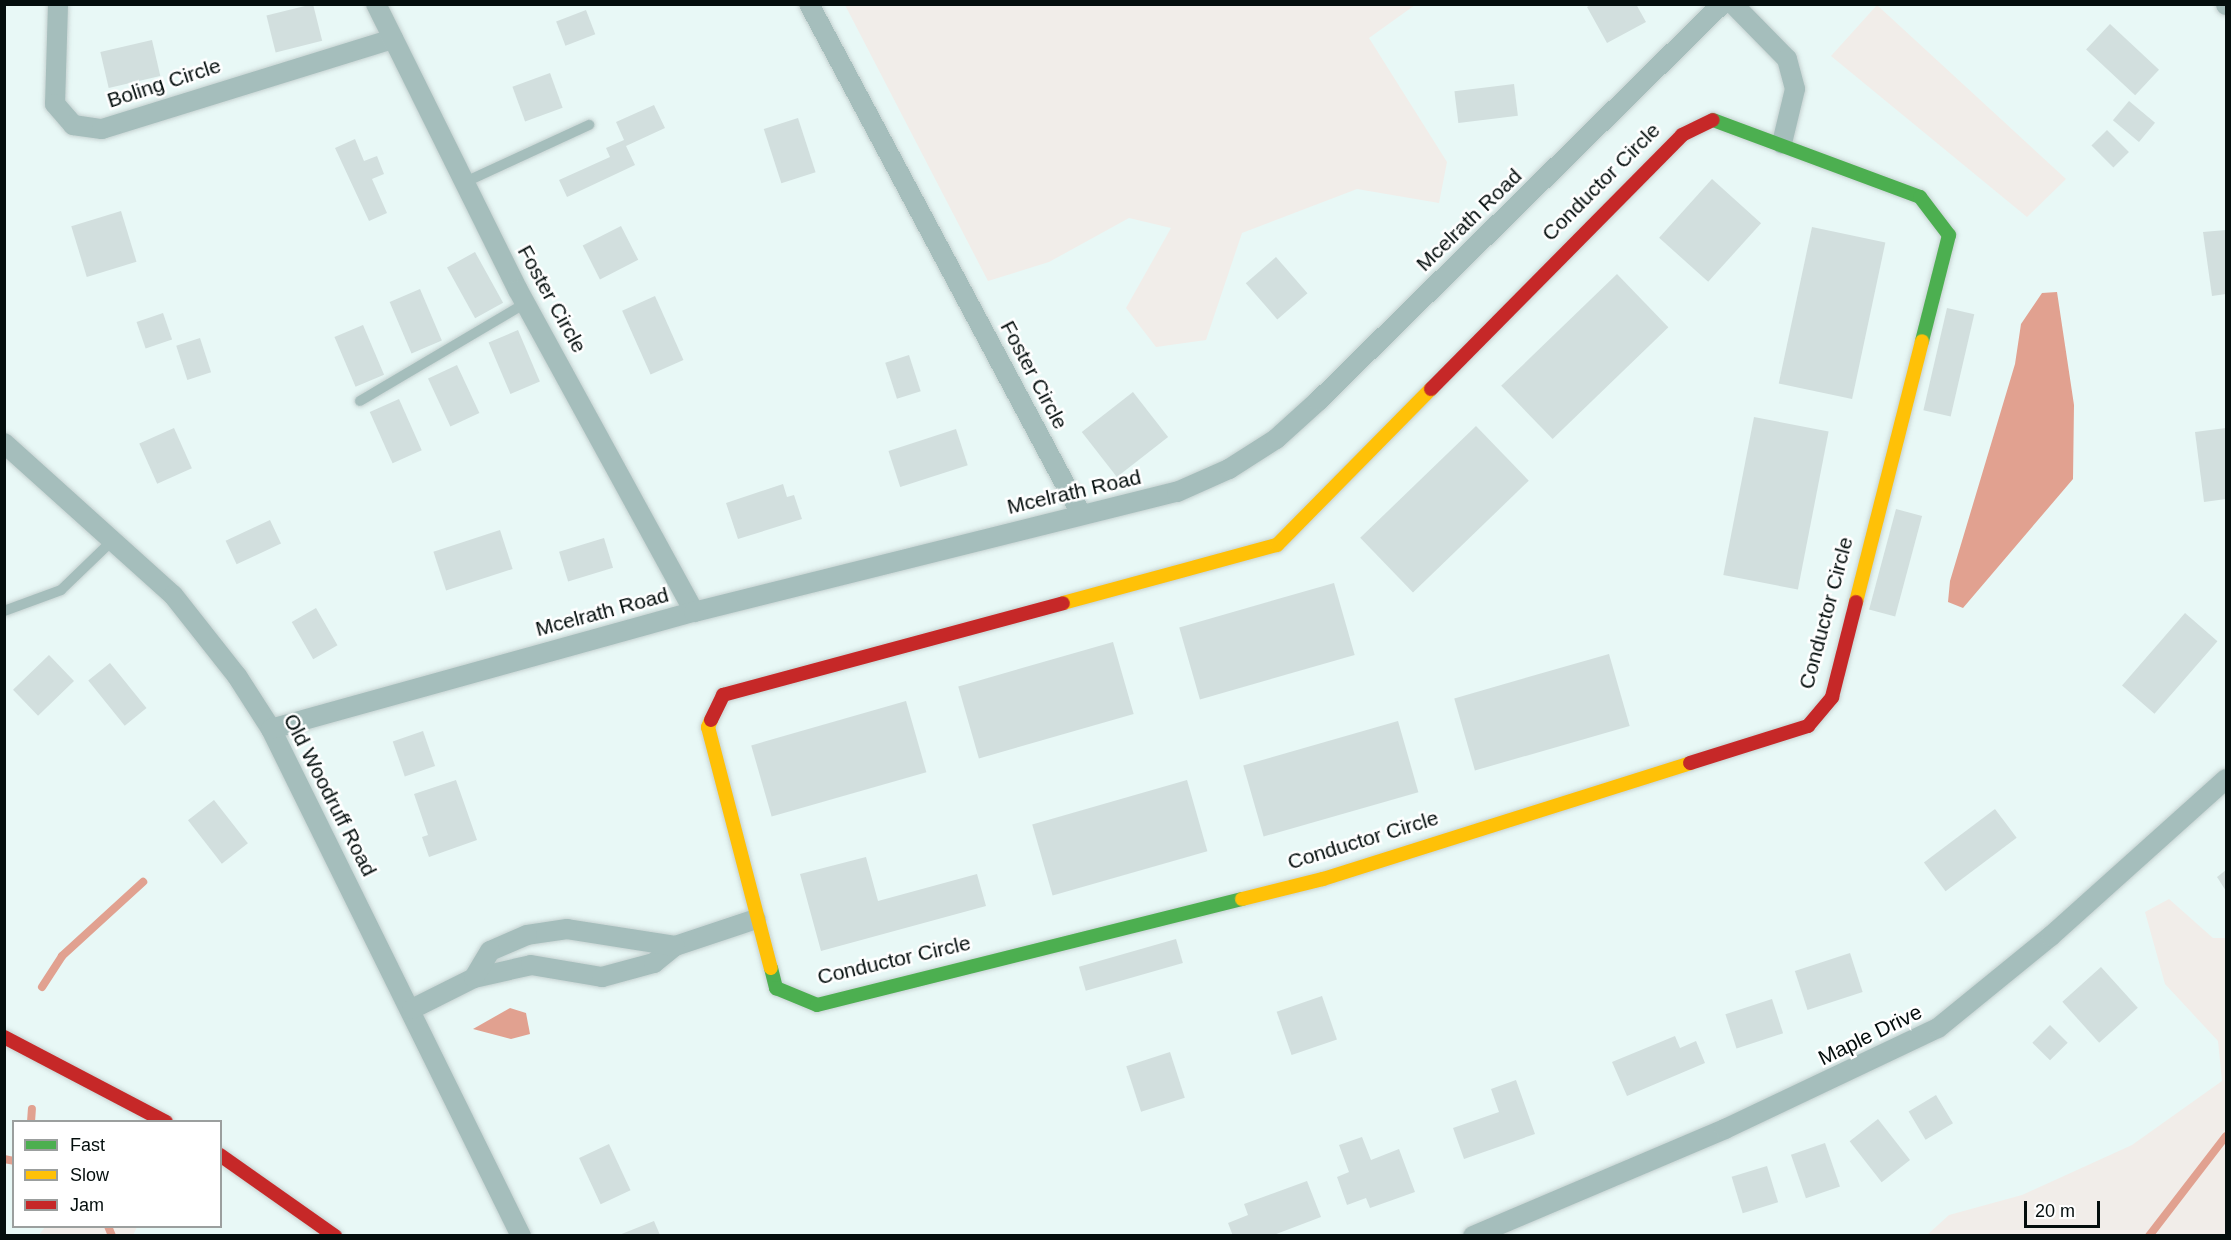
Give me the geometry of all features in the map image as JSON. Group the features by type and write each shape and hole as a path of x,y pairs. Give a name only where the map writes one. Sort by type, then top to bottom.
{"street":[{"name":"Boling Circle","path":"58,4 55,104 73,125 102,129 393,39"},
{"name":"Foster Circle","path":"376,4 463,183 694,612"},
{"name":"Foster Circle","path":"809,4 1081,514"},
{"name":"Mcelrath Road","path":"271,729 694,612 1177,492 1229,469 1276,439 1485,241 1722,4"},
{"path":"1733,4 1787,59 1795,89 1782,143"},
{"name":"Conductor Circle","path":"1713,120 1782,143 1920,197 1948,235 1832,697 1808,726 1323,879 817,1005 776,988 756,919 708,727 723,696 1277,545 1682,135 1713,120"},
{"name":"Old Woodruff Road","path":"6,449 116,538 214,644 271,729 412,1009 521,1236"},
{"name":"Maple Drive","path":"1473,1236 1746,1119 1938,1028 2051,936 2226,779"},
{"path":"412,1009 474,978 531,965 602,977 654,963 675,946 756,919"},
{"path":"474,978 490,951 527,935 567,928 675,946"},
{"path":"4,1037 162,1120"},
{"path":"222,1156 335,1236"}],"lane":[{"path":"463,183 589,125"},
{"path":"360,401 526,303"},
{"path":"4,611 61,590 116,538"}],"shaded area":[{"path":"845,5 1415,5 1369,38 1447,162 1439,203 1357,189 1242,233 1206,340 1156,347 1126,308 1171,228 1129,218 1049,262 988,281"},
{"path":"1877,5 2066,179 2027,217 1831,56"},
{"path":"2057,292 2074,405 2073,479 1963,608 1948,602 1950,581 2015,364 2021,324 2042,293"},
{"path":"2169,899 2213,938 2226,938 2226,1235 1927,1235 1949,1215 2022,1195 2132,1145 2222,1081 2218,1041 2165,984 2145,912"},
{"path":"510,1008 526,1013 530,1034 511,1039 473,1029"},
{"path":"44,1228 136,1228 133,1235 39,1235"}],"building":[{"path":"313,4 322,41 276,52 266,16"},
{"path":"1592,4 1636,4 1646,22 1607,43 1587,7"},
{"path":"586,10 595,34 565,46 556,21"},
{"path":"2110,24 2159,70 2135,95 2086,50"},
{"path":"152,40 160,76 109,88 100,52"},
{"path":"550,73 563,108 525,121 512,87"},
{"path":"1514,84 1518,116 1458,123 1454,91"},
{"path":"2129,101 2155,123 2139,142 2113,120"},
{"path":"654,105 665,128 626,146 635,165 567,197 559,180 610,157 606,148 624,140 616,122"},
{"path":"798,118 816,172 781,183 764,129"},
{"path":"2107,130 2129,152 2113,167 2091,146"},
{"path":"355,139 364,161 377,156 384,174 372,179 387,213 369,221 335,148"},
{"path":"1712,179 1761,223 1708,282 1659,238"},
{"path":"121,211 136,262 87,277 71,226"},
{"path":"621,226 638,260 600,279 583,246"},
{"path":"1812,227 1885,243 1852,399 1779,384"},
{"path":"2226,230 2226,294 2212,296 2203,232"},
{"path":"475,252 503,303 475,318 447,268"},
{"path":"1276,257 1307,293 1277,319 1246,283"},
{"path":"1617,274 1668,327 1553,439 1501,386"},
{"path":"420,289 442,341 412,353 390,302"},
{"path":"655,296 683,360 651,375 622,311"},
{"path":"1947,308 1974,314 1951,417 1923,410"},
{"path":"163,313 172,339 146,349 137,322"},
{"path":"363,325 384,375 356,387 334,337"},
{"path":"518,330 540,382 510,394 489,343"},
{"path":"200,338 211,372 187,380 176,346"},
{"path":"909,355 921,391 897,399 885,363"},
{"path":"457,365 479,413 450,427 428,379"},
{"path":"1133,392 1168,437 1117,477 1082,432"},
{"path":"399,399 422,450 393,463 370,412"},
{"path":"1754,417 1829,432 1798,590 1723,575"},
{"path":"1476,426 1529,481 1413,593 1360,538"},
{"path":"174,428 192,468 157,484 139,443"},
{"path":"2226,428 2226,499 2204,502 2195,432"},
{"path":"956,429 968,465 900,487 888,451"},
{"path":"783,484 787,497 794,495 802,519 738,539 726,503"},
{"path":"1896,509 1922,516 1895,616 1869,609"},
{"path":"270,520 281,544 237,564 226,541"},
{"path":"500,530 513,569 446,591 433,552"},
{"path":"604,538 613,568 568,581 559,552"},
{"path":"1334,583 1355,655 1200,699 1179,627"},
{"path":"316,608 338,645 313,659 292,622"},
{"path":"2185,613 2217,641 2154,714 2122,685"},
{"path":"1113,642 1134,714 979,758 958,686"},
{"path":"1609,654 1630,726 1475,770 1454,698"},
{"path":"49,655 74,681 38,716 13,690"},
{"path":"110,663 147,708 125,726 88,681"},
{"path":"906,701 926,772 772,817 751,745"},
{"path":"1398,721 1418,792 1264,837 1243,765"},
{"path":"423,731 435,766 405,776 393,741"},
{"path":"456,780 477,840 429,857 422,837 428,835 414,794"},
{"path":"1187,780 1207,851 1053,896 1032,824"},
{"path":"214,800 248,843 222,864 188,820"},
{"path":"1995,809 2017,838 1946,891 1924,863"},
{"path":"866,857 878,901 977,874 986,906 821,951 800,874"},
{"path":"2226,870 2226,891 2217,877"},
{"path":"1176,939 1183,963 1086,991 1079,967"},
{"path":"1850,953 1863,992 1808,1010 1795,971"},
{"path":"2101,967 2138,1008 2099,1043 2062,1002"},
{"path":"1322,996 1337,1039 1292,1055 1277,1012"},
{"path":"1772,999 1783,1033 1737,1048 1725,1014"},
{"path":"2050,1025 2068,1043 2050,1060 2032,1043"},
{"path":"1675,1036 1680,1048 1696,1041 1705,1063 1627,1096 1612,1062"},
{"path":"1170,1052 1185,1098 1141,1112 1126,1066"},
{"path":"1516,1080 1535,1134 1464,1159 1453,1128 1499,1112 1491,1089"},
{"path":"1936,1095 1953,1123 1926,1140 1909,1111"},
{"path":"1878,1119 1910,1160 1882,1182 1850,1141"},
{"path":"1362,1137 1371,1160 1399,1149 1415,1192 1370,1208 1366,1198 1347,1205 1337,1177 1349,1172 1339,1145"},
{"path":"1825,1143 1840,1186 1806,1198 1791,1155"},
{"path":"609,1144 631,1190 601,1204 579,1158"},
{"path":"1767,1166 1778,1202 1743,1213 1732,1177"},
{"path":"1307,1181 1321,1217 1271,1236 1233,1236 1228,1223 1248,1215 1244,1204"},
{"path":"654,1221 660,1235 619,1235"}],"waterway":[{"path":"42,987 62,956 143,882"},
{"path":"31,1120 32,1109"},
{"path":"2149,1236 2226,1136"},
{"path":"4,1159 12,1161"},
{"path":"109,1228 112,1236"}],"traffic: fast":[{"path":"1713,120 1920,197 1949,235 1922,341"},
{"path":"771,968 776,988 817,1005 1242,899"}],"traffic: slow":[{"path":"1856,602 1922,341"},
{"path":"1063,603 1277,545 1431,389"},
{"path":"711,720 708,727 771,968"},
{"path":"1242,899 1323,879 1690,763"}],"traffic: jam":[{"path":"1431,389 1682,135 1713,120"},
{"path":"1690,763 1808,726 1832,697 1856,602"},
{"path":"711,720 723,695 1063,603"},
{"path":"4,1037 162,1120"},
{"path":"222,1156 335,1236"}]}
